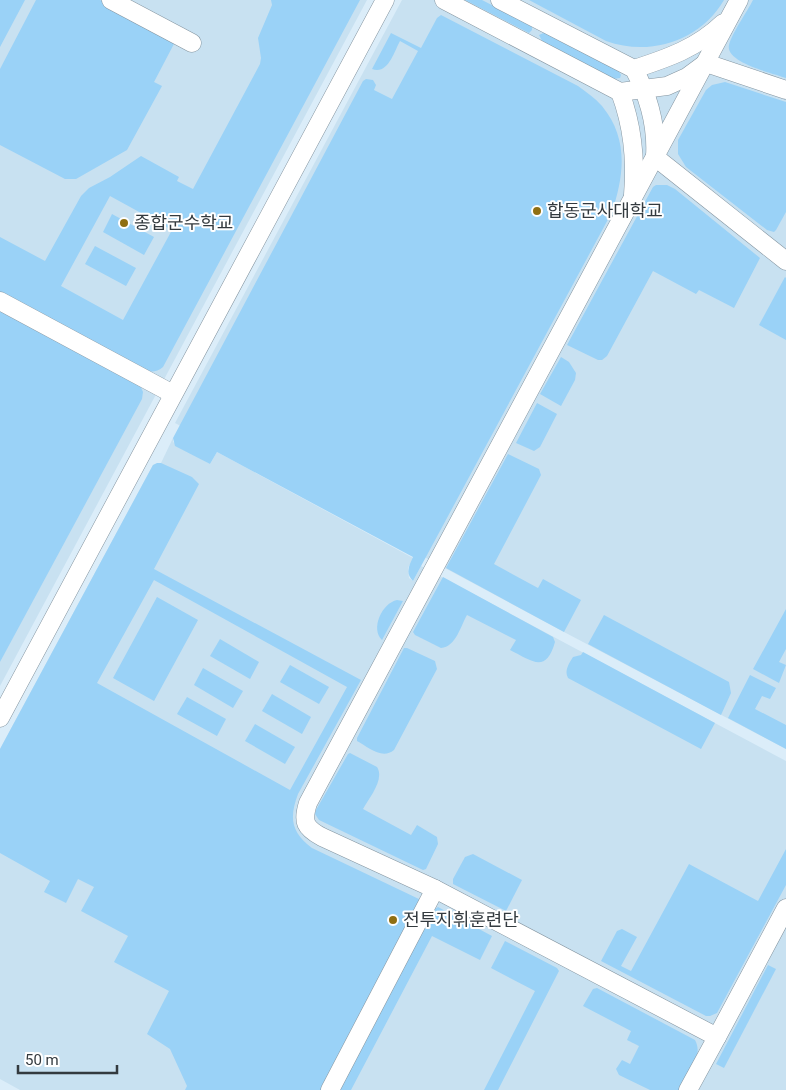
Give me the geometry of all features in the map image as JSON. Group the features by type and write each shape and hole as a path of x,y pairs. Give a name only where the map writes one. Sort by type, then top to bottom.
{"street":[{"path":"110,0 192,43"},
{"path":"0,718 385,0"},
{"path":"444,0 620,92 644,90 677,83 706,63"},
{"path":"500,0 634,69 650,108 655,131 655,158"},
{"path":"634,69 668,58 689,48 713,32 736,6"},
{"path":"717,1037 435,889 312,831 306,824 304,814 308,803 736,6"},
{"path":"706,63 786,90"},
{"path":"620,92 627,116 633,157 632,199"},
{"path":"655,158 783,255"},
{"path":"0,301 173,394"},
{"path":"330,1090 435,889"},
{"path":"688,1090 786,908"}],"shaded area":[{"name":"종합군수학교","path":"0,0 367,0 0,686"},
{"path":"0,0 25,0 0,47"},
{"path":"36,0 100,0 176,40 154,82 162,86 127,150 76,179 65,179 0,145 0,69"},
{"path":"271,0 360,0 163,367 155,371 146,371 0,294 0,237 45,261 81,196 89,188 110,177 141,156 179,177 177,181 193,189 260,64 258,38 272,5","holes":["110,196 172,230 123,320 61,286"]},
{"name":"합동군사대학교","path":"402,0 786,0 786,749 175,423"},
{"path":"465,0 482,0 532,26 532,30 529,33"},
{"path":"529,0 724,0 702,26 688,35 656,46 640,47 623,46 606,41"},
{"path":"753,0 786,0 786,78 742,62 734,57 730,51 729,45 731,40"},
{"path":"441,15 578,86 602,106 611,119 617,131 622,158 619,184 612,212 413,581 408,572 413,557 217,452 210,464 175,446 173,438 363,81 366,79 373,80 376,85 374,90 392,99 418,51 400,41 386,66 378,70 372,69 391,33 421,48 437,18"},
{"path":"546,32 618,70 621,75 620,78 613,79 542,41 539,35"},
{"path":"725,82 786,102 786,212 774,232 767,230 686,167 678,154 678,140 706,90 712,85"},
{"path":"656,185 667,185 675,189 760,258 734,308 699,290 696,294 653,271 607,356 602,360 598,360 567,345 653,187"},
{"path":"112,214 154,237 144,255 103,232"},
{"path":"95,246 136,268 126,286 85,264"},
{"path":"786,278 786,340 759,325"},
{"path":"0,309 140,385 143,392 142,399 0,662"},
{"path":"561,357 569,362 576,373 575,380 561,406 540,394"},
{"path":"537,403 557,414 540,447 534,451 516,443"},
{"name":"전투지휘훈련단","path":"173,438 173,442 210,464 217,452 413,558 408,568 409,578 413,581 421,566 786,761 786,1090 20,1090 0,1079 0,749 153,465 161,463"},
{"path":"508,454 539,469 541,475 494,564 538,588 543,579 581,600 564,632 446,568"},
{"path":"161,463 192,477 199,484 154,569 361,680 298,794 293,810 296,830 312,848 421,900 322,1090 185,1090 187,1086 170,1049 147,1034 169,991 114,962 128,936 81,911 94,887 78,879 66,903 44,892 50,881 0,853 0,749 153,465","holes":["154,580 347,687 290,790 97,683"]},
{"path":"443,577 553,637 555,642 547,658 543,661 532,661 510,650 516,640 467,615 454,640 446,647 441,648 415,635 413,632"},
{"path":"157,597 198,620 154,701 113,678"},
{"path":"397,600 403,601 382,640 377,630 379,617 387,606"},
{"path":"786,609 786,649 779,662 786,665 779,683 753,669"},
{"path":"604,615 729,682 731,693 721,715 588,644"},
{"path":"220,639 259,662 250,679 210,656"},
{"path":"404,648 435,661 437,669 394,750 385,754 380,753 357,741 357,738"},
{"path":"583,652 715,723 701,749 568,678 567,670 570,662 573,657 581,655"},
{"path":"290,665 329,687 319,704 280,682"},
{"path":"203,668 243,691 233,708 194,685"},
{"path":"750,675 776,688 770,699 762,696 755,709 786,725 786,749 728,718"},
{"path":"272,694 311,717 302,734 262,711"},
{"path":"187,697 226,719 217,736 177,714"},
{"path":"255,724 295,747 285,764 245,741"},
{"path":"350,753 377,767 379,772 378,783 363,809 411,835 417,825 437,837 438,844 426,869 423,870 319,820 315,814"},
{"path":"786,849 786,885 717,1013 706,1016 601,961 617,931 622,929 637,937 621,966 631,971 689,864 758,901"},
{"path":"473,854 522,880 506,911 453,884 453,879 465,857"},
{"path":"438,907 492,936 480,960 432,936 351,1090 335,1090 432,911"},
{"path":"505,941 557,968 559,971 498,1090 484,1090 535,991 491,968"},
{"path":"768,965 776,969 724,1068 716,1064"},
{"path":"597,988 695,1040 698,1053 691,1072 681,1090 650,1090 619,1075 616,1069 622,1060 630,1064 639,1046 627,1040 631,1031 583,1006 593,989"}],"place":[{"name":"합동군사대학교","path":"537,211"},
{"name":"종합군수학교","path":"124,223"},
{"name":"전투지휘훈련단","path":"393,920"}]}
